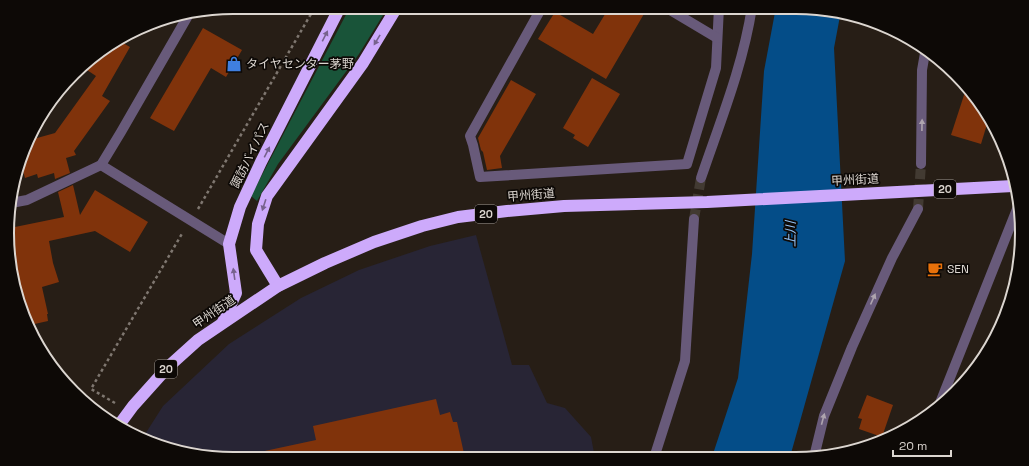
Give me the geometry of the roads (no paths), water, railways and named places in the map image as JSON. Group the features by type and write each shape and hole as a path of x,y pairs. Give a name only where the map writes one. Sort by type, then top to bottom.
{"highway":[{"name":"諏訪バイパス","path":"222,323 236,293 229,244 240,207 261,162 336,14"},
{"path":"278,286 256,250 258,224 267,196 363,63 393,14"},
{"name":"甲州街道","path":"121,422 133,406 168,367 198,340 278,286 325,263 374,242 422,226 458,217 564,206 706,202 1010,186"}],"street":[{"path":"538,14 470,136 480,177 687,164 716,68 719,14"},
{"path":"677,14 717,38"},
{"path":"701,178 737,72 751,14"},
{"path":"16,202 27,200 101,165 186,19"},
{"path":"921,164 922,70 925,56"},
{"path":"101,165 229,244"},
{"path":"815,451 824,416 852,347 892,258 918,209"},
{"path":"943,395 1015,215"},
{"path":"656,452 685,361 694,218"}],"water":[{"name":"上川","path":"775,14 810,14 840,18 834,48 845,261 791,452 714,452 738,378 752,254 764,71"}],"tunnel":[{"path":"918,209 921,164"},
{"path":"694,219 701,178"}],"place":[{"name":"タイヤセンター茅野","path":"234,64"},
{"name":"SEN","path":"935,269"}]}
